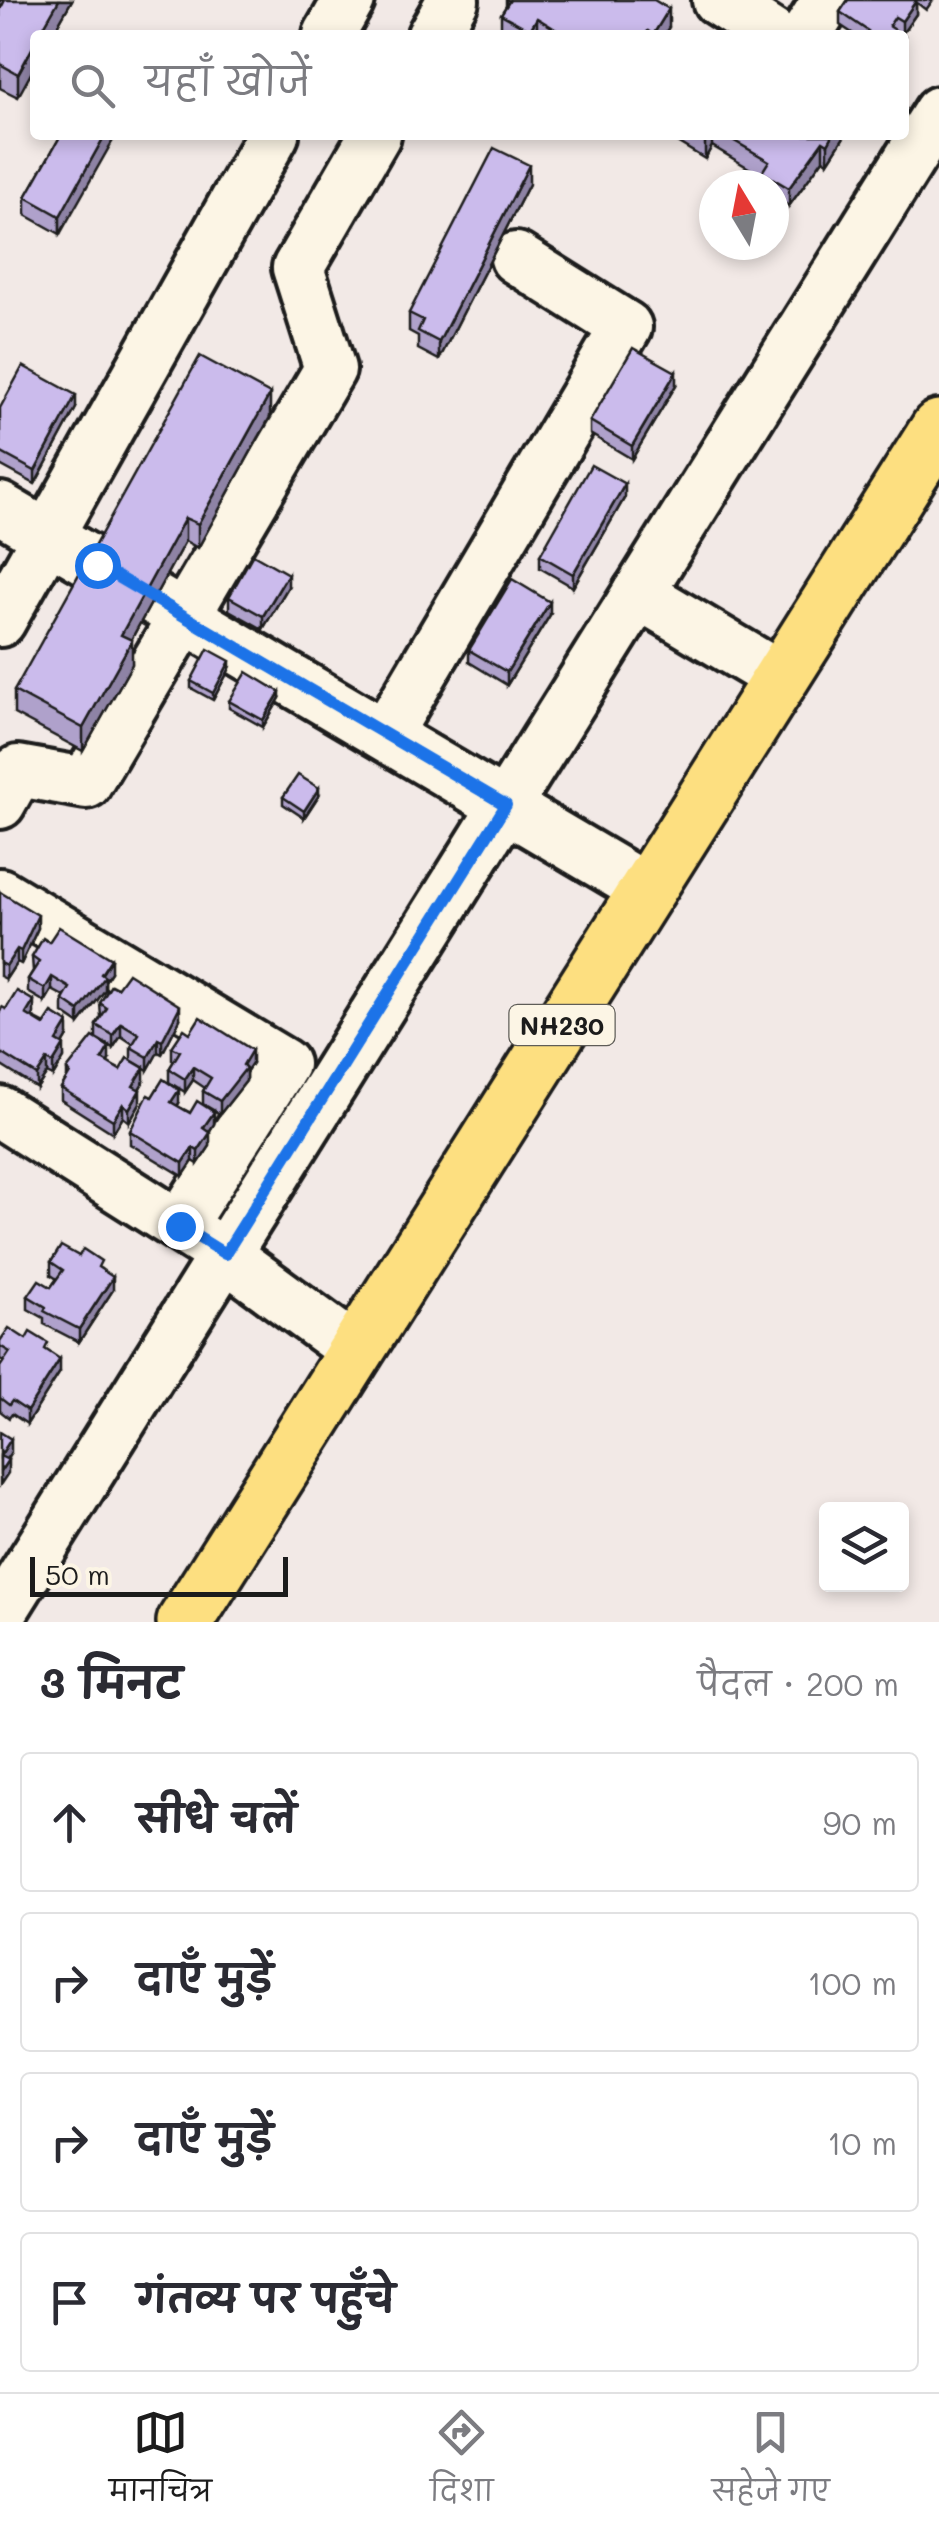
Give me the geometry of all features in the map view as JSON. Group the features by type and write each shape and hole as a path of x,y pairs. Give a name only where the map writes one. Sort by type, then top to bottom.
{"highway":[{"name":"NH230","path":"184,1622 939,428"}],"street":[{"path":"332,30 348,0"},
{"path":"436,30 453,0"},
{"path":"718,0 764,30"},
{"path":"809,30 828,0"},
{"path":"0,1614 939,112"},
{"path":"0,621 270,140"},
{"path":"0,803 18,771 86,783 330,369 298,268 372,140"},
{"path":"386,734 626,327 516,258"},
{"path":"0,508 647,890"},
{"path":"638,593 781,678"},
{"path":"0,894 283,1064 180,1226"},
{"path":"0,1112 225,1254 356,1351"}],"building":[{"path":"5,0 59,0 42,30 30,30 30,52 18,74 0,64 0,10"},
{"path":"510,0 654,0 669,9 656,30 557,30 537,18 530,30 501,14"},
{"path":"848,0 916,1 902,21 895,17 889,26 895,30 867,30 840,12"},
{"path":"58,140 102,140 60,216 26,197"},
{"path":"733,140 830,140 828,144 823,141 789,188 789,170 763,170 769,161"},
{"path":"494,148 529,165 439,342 418,331 423,320 409,313"},
{"path":"633,348 676,372 632,446 590,421"},
{"path":"200,356 270,394 198,524 185,518 121,635 132,640 83,728 14,691"},
{"path":"23,366 76,395 35,471 0,452 0,408"},
{"path":"591,465 625,484 573,574 540,555"},
{"path":"253,554 288,574 263,616 229,597"},
{"path":"512,579 550,602 507,672 469,650"},
{"path":"208,649 230,661 213,693 191,681"},
{"path":"247,672 280,692 263,720 229,701"},
{"path":"298,775 319,788 304,811 283,797"},
{"path":"0,892 38,915 21,951 17,949 6,966 0,963"},
{"path":"59,927 111,959 101,974 105,977 79,1011 63,1000 70,988 52,977 45,989 28,979 39,962 32,957 43,938 49,942"},
{"path":"128,973 180,1006 162,1041 158,1039 148,1057 131,1047 139,1034 121,1023 113,1035 96,1025 107,1008 100,1003 111,985 117,988"},
{"path":"17,991 34,1001 26,1014 44,1025 52,1013 68,1023 57,1041 64,1045 53,1063 47,1060 37,1075 0,1052 0,1012"},
{"path":"200,1017 252,1050 243,1065 246,1068 220,1101 203,1091 211,1078 193,1067 185,1079 169,1069 180,1051 172,1047 184,1029 190,1033"},
{"path":"93,1037 109,1047 102,1059 120,1070 127,1058 144,1068 133,1086 140,1090 129,1109 123,1104 113,1120 61,1088 70,1073 67,1070"},
{"path":"163,1079 179,1090 171,1102 190,1113 197,1101 214,1112 203,1128 210,1133 198,1151 193,1148 183,1163 130,1131 148,1095 152,1097"},
{"path":"61,1246 79,1256 83,1249 101,1261 98,1267 113,1277 79,1329 44,1311 46,1307 28,1296 39,1280 51,1287 63,1270 51,1262"},
{"path":"9,1328 26,1339 30,1332 48,1343 45,1349 60,1359 27,1411 0,1398 0,1367 10,1352 0,1346 0,1341"},
{"path":"0,1432 11,1439 0,1456"},
{"path":"0,1456 8,1460 0,1472"}],"route":[{"path":"97,565 506,805 225,1254 180,1226"}]}
